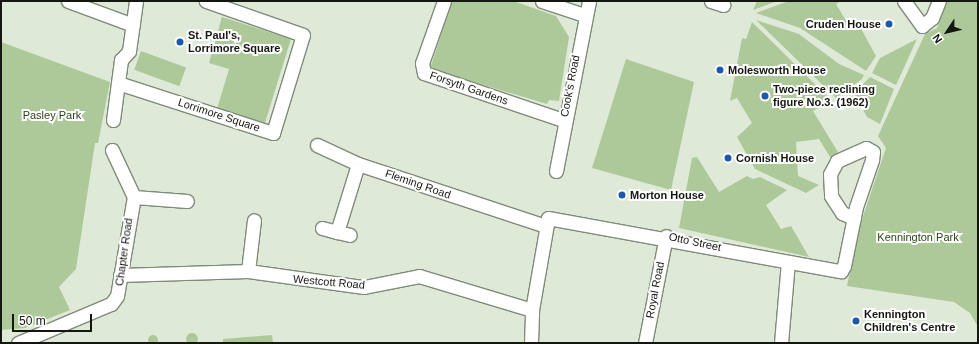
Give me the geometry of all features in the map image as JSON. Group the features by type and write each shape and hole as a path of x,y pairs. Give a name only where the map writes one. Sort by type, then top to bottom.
{"street":[{"path":"68,1 133,25"},
{"path":"113,120 121,60 129,51 136,1"},
{"name":"Lorrimore Square","path":"118,82 273,133 303,35 206,1"},
{"name":"Forsyth Gardens","path":"444,1 422,63 424,73 564,120"},
{"path":"542,1 584,15"},
{"name":"Cook's Road","path":"556,171 564,120 588,1"},
{"path":"904,1 920,26 932,18 939,1"},
{"name":"Fleming Road","path":"317,145 358,164 547,222"},
{"path":"866,148 873,152 872,160 854,218 842,213 831,196 830,174 837,162 866,148"},
{"path":"112,150 134,197 187,201"},
{"path":"337,232 358,164"},
{"name":"Chapter Road","path":"18,343 111,304 117,296 134,197"},
{"name":"Otto Street","path":"547,222 666,236 788,262 841,271 854,218"},
{"path":"248,271 254,220"},
{"path":"531,343 532,310 547,222"},
{"path":"322,228 350,235"},
{"name":"Royal Road","path":"645,343 666,236"},
{"path":"781,343 788,262"},
{"name":"Westcott Road","path":"120,275 248,271 364,287 419,276 532,310"}],"green space":[{"path":"452,1 513,1 556,16 569,37 559,101 549,100 547,104 430,69"},
{"path":"757,1 777,1 753,10"},
{"path":"789,1 841,1 836,4 851,29 859,25 876,56 866,71 800,28 756,13"},
{"name":"Kennington Park","path":"947,1 978,1 978,327 970,313 954,302 847,286 858,231 886,148 878,136 925,34 937,28"},
{"path":"222,17 291,39 264,126 217,109 229,69 209,63"},
{"path":"756,20 799,34 839,64 864,75 862,79 836,98"},
{"path":"752,22 831,100 813,111 838,152 830,157 819,139 796,142 798,176 819,185 806,193 755,169 737,137 752,123 737,98 730,101 742,38 746,39"},
{"path":"917,39 896,85 872,73 880,58"},
{"name":"Pasley Park","path":"1,42 110,82 98,143 95,143 76,269 59,287 70,310 25,328 1,330"},
{"path":"141,51 186,67 179,86 134,70"},
{"path":"626,59 694,82 671,190 592,168"},
{"path":"870,77 894,89 880,124 867,117 854,93"},
{"path":"697,157 719,192 747,176 753,179 760,177 787,190 766,205 781,229 791,226 809,257 679,228 692,158"},
{"path":"192,333 196,335 198,339 196,343 192,345 188,343 186,339 188,335"},
{"path":"151,335 155,335 157,336 157,344 151,345 148,342 148,338"},
{"path":"272,335 273,343 223,343 223,339"}],"place":[{"name":"Cruden House","path":"889,24"},
{"name":"St. Paul's, Lorrimore Square","path":"180,42"},
{"name":"Molesworth House","path":"720,70"},
{"name":"Two-piece reclining figure No.3. (1962)","path":"765,96"},
{"name":"Cornish House","path":"728,158"},
{"name":"Morton House","path":"622,195"},
{"name":"Kennington Children's Centre","path":"856,321"}]}
